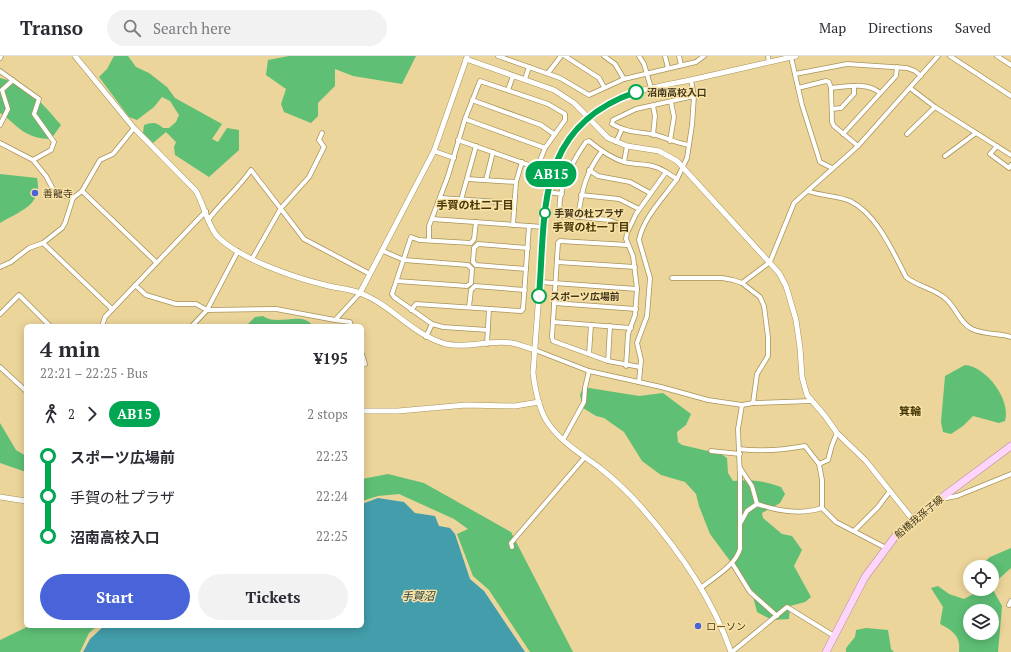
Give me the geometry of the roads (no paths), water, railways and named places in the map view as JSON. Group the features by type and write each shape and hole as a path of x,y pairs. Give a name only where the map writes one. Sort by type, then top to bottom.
{"main road":[{"name":"船橋我孫子線","path":"826,652 865,578 886,548 913,520 1011,446"},
{"name":"船橋我孫子線","path":"832,652 850,607"}],"street":[{"path":"76,56 134,128 196,191 206,211 211,228 218,237 252,259 312,282 360,293 376,302 426,337 453,345 512,343 535,350 589,371 708,400 742,405 753,403 812,401"},
{"path":"498,56 548,73 572,84 588,95 624,79 696,62 704,56"},
{"path":"548,73 559,57 562,56"},
{"path":"565,56 599,78 604,87"},
{"path":"604,56 615,64 624,79"},
{"path":"639,56 647,73 651,88"},
{"path":"665,56 668,68"},
{"path":"679,56 681,65"},
{"path":"768,56 769,62"},
{"path":"742,283 770,262 794,203 858,146 938,56"},
{"path":"950,56 1011,96"},
{"path":"997,56 1011,64"},
{"path":"832,168 820,162 798,88 793,57 651,88 611,102 580,125 565,145 551,173 547,192 533,373 539,402 546,420 563,440 613,479 642,508 666,538 701,588 723,629 731,652 787,607 834,636"},
{"path":"335,320 360,293 434,152 467,58 513,76 525,79 563,95 601,132 616,142 627,146 659,151 683,166 779,273 791,302 799,334 803,385 807,395 837,433 866,461 913,520"},
{"path":"795,74 847,64 911,69 921,76"},
{"path":"525,79 529,67"},
{"path":"843,134 896,76 896,68"},
{"path":"0,71 39,99 34,114 54,142 51,150 33,160"},
{"path":"508,90 513,76"},
{"path":"0,125 8,109 2,90 13,80"},
{"path":"639,382 640,367 637,343 647,316 650,278 639,240 640,234 648,219 676,179 687,158 694,96 691,80"},
{"path":"429,240 429,226 454,158 465,119 480,81 548,104 565,114 565,120 545,148 537,168"},
{"path":"798,88 826,81 831,84 832,122 836,130 858,146"},
{"path":"831,88 854,86 874,88 880,94"},
{"path":"832,109 841,108 854,94 854,86"},
{"path":"910,88 935,107 1011,155"},
{"path":"689,145 670,141 653,135 622,129 612,124 613,120 636,110 694,96"},
{"path":"472,100 541,125 554,134"},
{"path":"670,141 674,117 671,102"},
{"path":"653,106 655,116 653,135"},
{"path":"907,134 935,107"},
{"path":"465,119 545,148"},
{"path":"0,267 11,262 29,248 43,243 62,228 73,198 82,191 100,160 113,154 134,128"},
{"path":"616,142 622,129"},
{"path":"252,259 280,208 309,177 324,147 319,140 322,132"},
{"path":"945,156 976,133"},
{"path":"458,140 551,173"},
{"path":"629,228 609,220 561,214 562,194 571,164 586,142 589,142 602,151 624,162 653,165 676,179"},
{"path":"0,143 33,160 46,176 55,193 73,198"},
{"path":"461,200 476,146"},
{"path":"624,162 627,146"},
{"path":"997,146 990,154 1009,168 1011,165"},
{"path":"578,217 581,195 589,170 602,151"},
{"path":"434,152 454,158"},
{"path":"486,180 494,152"},
{"path":"513,225 516,182 522,162"},
{"path":"209,219 220,203 246,178 251,170 304,239 370,274"},
{"path":"589,170 603,177 630,182 650,193"},
{"path":"626,366 628,334 636,309 637,289 634,267 626,239 629,228 639,209 666,172"},
{"path":"467,179 516,182"},
{"path":"82,191 156,262"},
{"path":"808,191 821,196 850,201 879,226 906,277 912,282 932,290 947,300 964,323 971,328 993,335 1003,334 1011,337"},
{"path":"547,192 562,194"},
{"path":"581,195 619,199 639,209"},
{"path":"440,198 514,203"},
{"path":"103,324 105,317 112,309 206,211"},
{"path":"432,219 544,227"},
{"path":"476,222 474,239 471,243 411,238 392,294 411,310 432,324 443,327 488,330"},
{"path":"411,310 416,304 521,311 523,309 529,226"},
{"path":"628,245 560,241 558,243 552,337 553,341 608,361 626,366 640,367"},
{"path":"43,243 112,309"},
{"path":"526,269 476,265 473,262 474,248 478,244 528,248"},
{"path":"194,324 207,310 238,251"},
{"path":"383,251 404,260 468,265 472,269 471,282 467,286 397,281"},
{"path":"557,262 634,267"},
{"path":"672,278 722,278 742,283 760,297 764,306 768,337 768,356 757,374 753,403"},
{"path":"540,282 637,289"},
{"path":"135,285 146,295 176,304 196,304 207,310 276,309 350,322 351,324"},
{"path":"469,307 471,290 475,286 524,290"},
{"path":"0,314 19,295 48,324"},
{"path":"554,303 636,309"},
{"path":"487,344 489,309"},
{"path":"553,322 630,328"},
{"path":"426,337 432,324"},
{"path":"589,354 591,325"},
{"path":"608,361 610,326"},
{"path":"0,367 24,389"},
{"path":"563,440 584,402 585,388 589,371"},
{"path":"364,411 466,405 515,406 539,402"},
{"path":"701,588 732,563 739,555 740,454 738,429 742,405"},
{"path":"818,464 828,460 837,433"},
{"path":"739,449 753,451 784,451 805,446 818,464 822,480 822,508 836,522 886,548"},
{"path":"711,451 740,454"},
{"path":"512,547 511,543 585,457"},
{"path":"740,468 752,486 757,504"},
{"path":"944,496 946,498 957,496 1011,474"},
{"path":"854,531 878,507 890,491"},
{"path":"0,497 24,501"},
{"path":"740,523 747,511 757,504 799,512 810,512 822,508"},
{"path":"732,563 750,592 777,616"}],"water":[{"name":"手賀沼","path":"378,498 404,502 415,513 435,516 439,526 450,528 455,534 470,579 484,591 525,652 83,652 90,639 102,628 364,628 364,503"}],"place":[{"name":"沼南高校入口","path":"636,92"},
{"name":"善龍寺","path":"35,193"},
{"name":"手賀の杜プラザ","path":"545,213"},
{"name":"スポーツ広場前","path":"539,296"},
{"name":"ローソン","path":"698,626"}],"district":[{"name":"手賀の杜二丁目","path":"475,205"},
{"name":"手賀の杜一丁目","path":"591,227"},
{"name":"箕輪","path":"910,411"}]}
